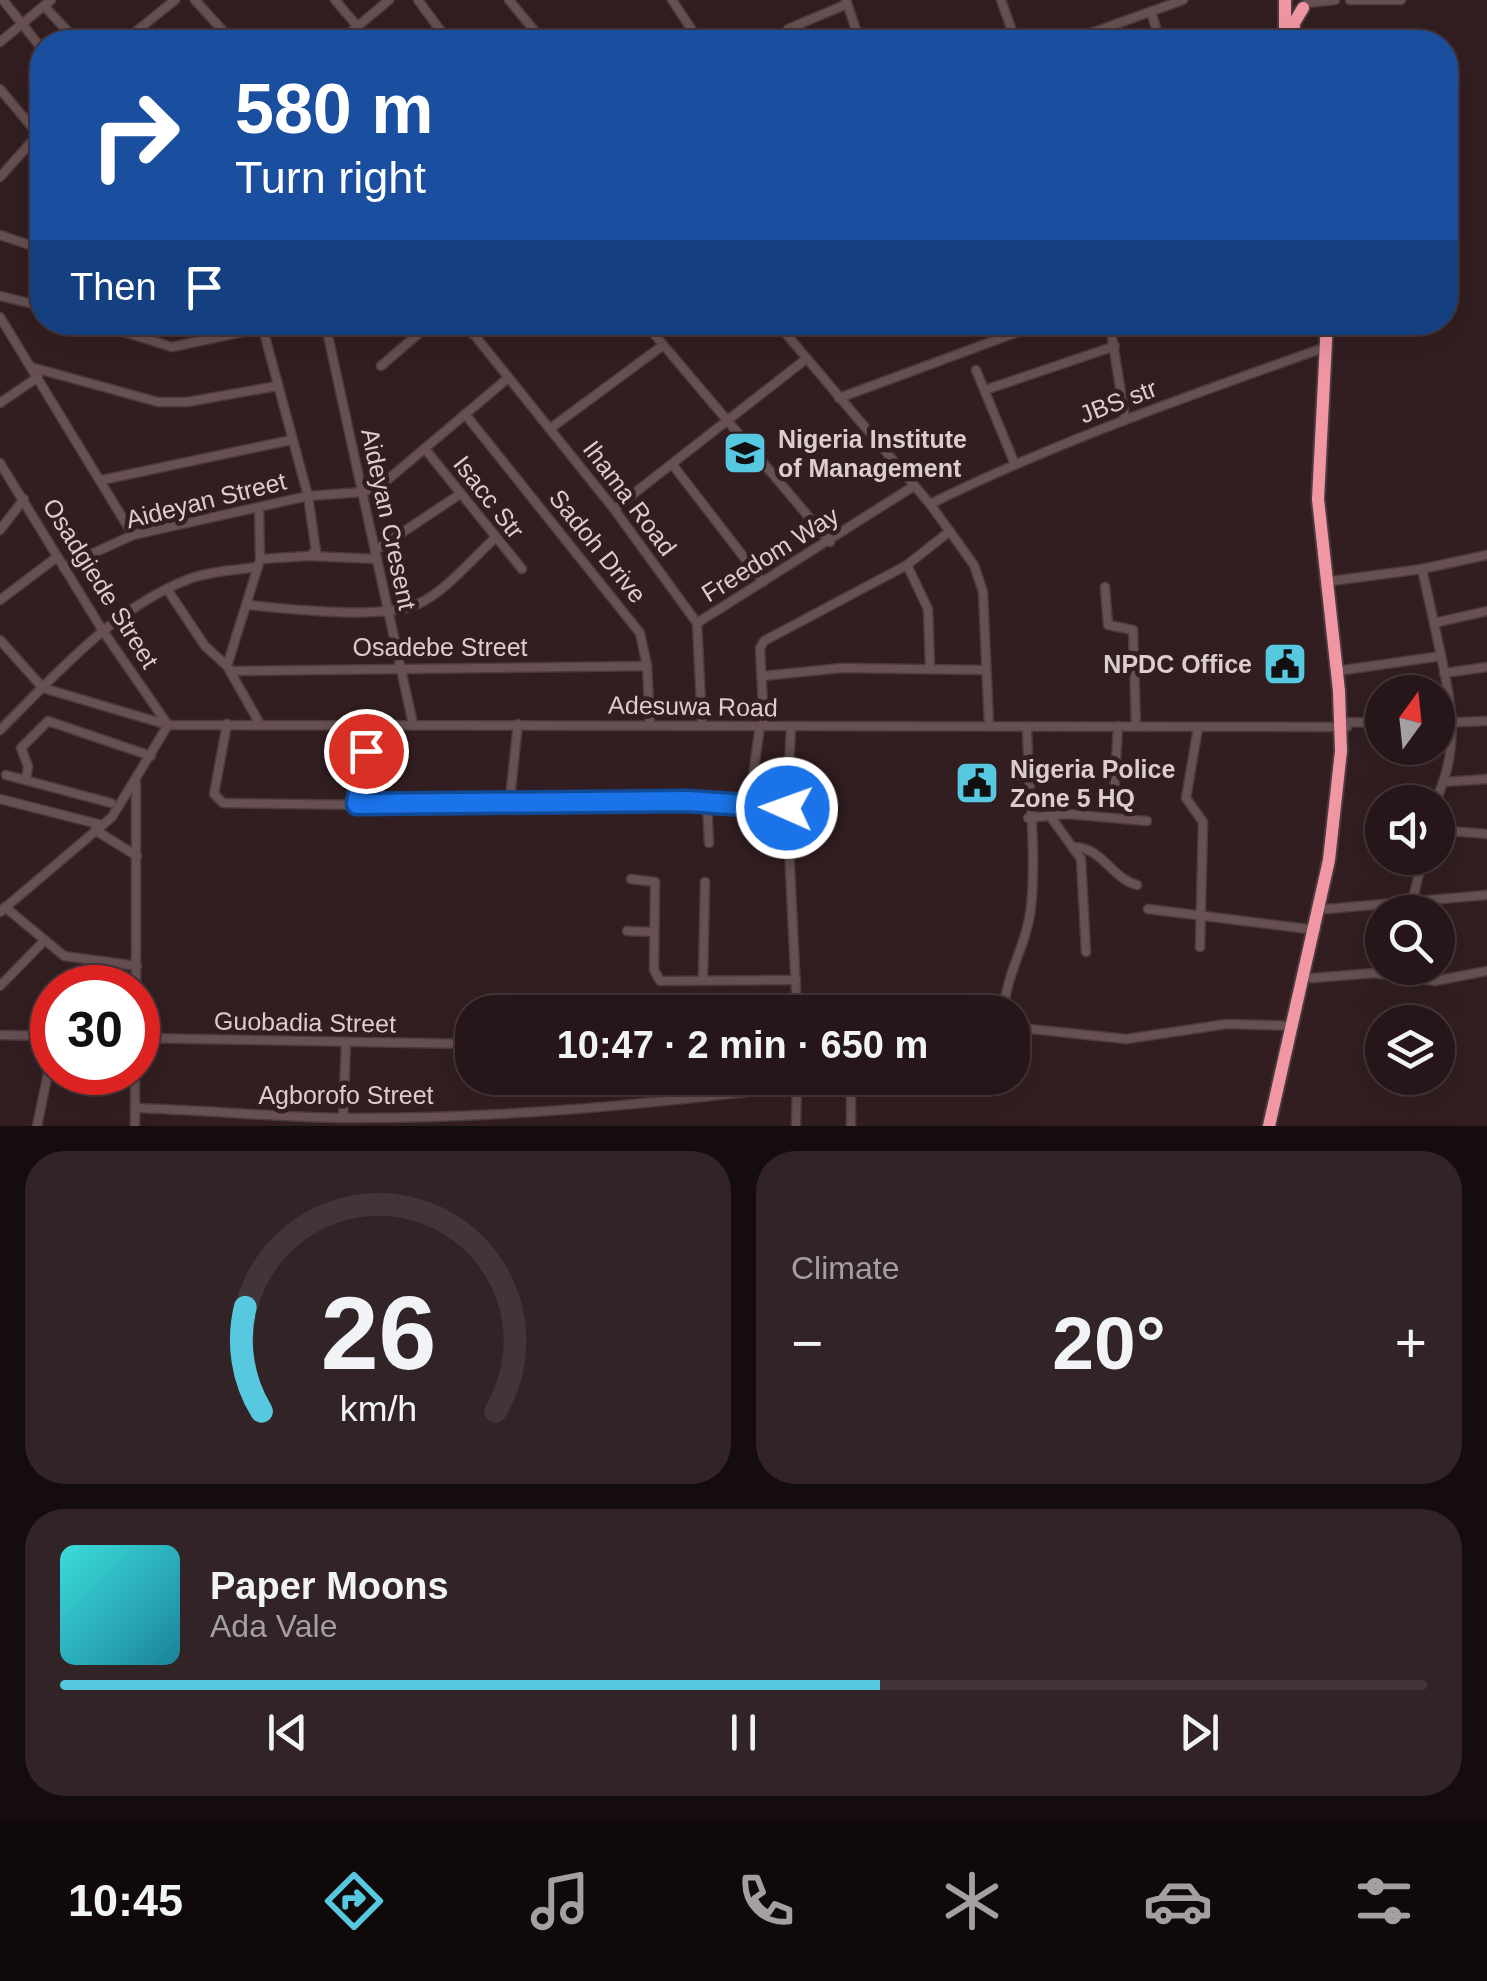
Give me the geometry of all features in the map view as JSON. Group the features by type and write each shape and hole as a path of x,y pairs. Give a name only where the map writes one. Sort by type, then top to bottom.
{"highway":[{"path":"1285,0 1292,9 1306,4"},
{"path":"1285,0 1285,30"},
{"path":"1294,30 1306,4"},
{"path":"1274,1120 1316,930 1336,817 1344,725 1318,499 1328,335"},
{"path":"1274,1120 1312,978 1342,809 1344,670 1331,581 1324,466 1330,335"}],"street":[{"path":"3,0 30,35"},
{"path":"138,30 175,0"},
{"path":"195,0 222,30"},
{"path":"335,0 358,27"},
{"path":"355,30 389,0"},
{"path":"418,0 441,30"},
{"path":"509,0 534,30"},
{"path":"672,0 692,30"},
{"path":"1001,0 1012,30"},
{"path":"1306,4 1335,0"},
{"path":"1350,0 1401,0"},
{"path":"1099,30 1179,1"},
{"path":"0,42 48,2 68,30"},
{"path":"788,30 846,2 854,30"},
{"path":"1151,11 1157,30"},
{"path":"0,90 30,123"},
{"path":"0,177 30,146"},
{"path":"0,235 30,245"},
{"path":"0,296 30,303"},
{"path":"0,317 134,535"},
{"path":"134,335 172,347 233,335"},
{"path":"264,335 318,545 309,556"},
{"name":"Aideyan Cresent","path":"328,335 413,724"},
{"path":"380,366 417,335"},
{"name":"Ihama Road","path":"473,335 551,428 697,623"},
{"path":"654,335 830,542"},
{"path":"787,335 930,504 974,565 983,592 989,726"},
{"path":"839,398 1011,335"},
{"path":"1112,335 1125,418"},
{"path":"551,428 662,346"},
{"path":"985,390 1114,346"},
{"name":"JBS str","path":"930,504 1014,462 1326,347"},
{"path":"614,509 806,359"},
{"path":"31,367 158,402 187,402 277,386"},
{"path":"976,370 1014,462"},
{"path":"0,403 38,378"},
{"path":"363,492 385,482 508,378"},
{"name":"Sadoh Drive","path":"466,414 634,622 647,666 650,724"},
{"path":"102,480 291,440"},
{"name":"Isacc Str","path":"425,449 522,570"},
{"name":"Osadgiede Street","path":"0,463 103,631 168,725"},
{"path":"672,464 763,582"},
{"name":"Freedom Way","path":"697,623 914,486"},
{"name":"Aideyan Street","path":"63,567 134,535 308,496 363,492"},
{"path":"0,730 103,631 167,589 193,577 259,563 309,556 376,554 460,494"},
{"path":"0,530 24,499"},
{"path":"230,669 259,563 259,508"},
{"path":"753,776 762,726 764,642 907,564 950,531"},
{"path":"248,605 389,610 422,603 494,539"},
{"path":"1331,581 1422,570 1487,555"},
{"path":"0,600 57,556"},
{"path":"907,564 928,609 930,667"},
{"path":"1422,570 1444,673 1487,667"},
{"path":"1105,587 1108,625 1133,630 1136,726"},
{"path":"167,589 205,646 230,669 260,724"},
{"path":"1434,624 1487,611"},
{"path":"697,623 702,724"},
{"path":"0,640 44,688"},
{"path":"1344,670 1440,656"},
{"name":"Osadebe Street","path":"230,669 647,666"},
{"path":"762,676 842,668 986,670"},
{"name":"Adesuwa Road","path":"44,688 168,725 1198,728 1365,723"},
{"path":"26,780 28,766 22,748 48,721 151,756"},
{"path":"1455,723 1487,721"},
{"path":"227,724 214,794 218,802 509,806 707,803 787,808"},
{"path":"357,804 370,724"},
{"path":"509,806 518,724"},
{"path":"129,965 70,958 2,910 99,828 136,782 168,725"},
{"path":"1114,796 1118,726"},
{"path":"1005,995 1025,938 1031,907 1027,727"},
{"path":"791,728 787,808 796,995"},
{"path":"1198,728 1186,798 1203,822 1200,947"},
{"path":"1442,785 1449,765"},
{"path":"6,775 111,803"},
{"path":"1443,782 1487,780"},
{"path":"136,782 137,965"},
{"path":"0,799 99,828 137,856"},
{"path":"707,803 709,843"},
{"path":"1028,818 1106,815 1147,821"},
{"path":"1050,816 1074,847 1084,874 1086,952"},
{"path":"1455,831 1487,834"},
{"path":"1074,847 1099,854 1113,874 1136,885"},
{"path":"630,879 654,882 656,976 660,980 796,980"},
{"path":"703,979 706,882"},
{"path":"1455,898 1487,895"},
{"path":"1326,909 1365,906"},
{"path":"1148,909 1316,930"},
{"path":"627,931 654,932"},
{"path":"0,986 43,942"},
{"path":"1312,978 1375,973 1435,980 1487,971"},
{"path":"1030,1030 1126,1039 1226,1024 1294,1026"},
{"path":"0,1036 30,1036"},
{"name":"Guobadia Street","path":"160,1039 455,1044"},
{"path":"343,1118 346,1043"},
{"path":"38,1126 44,1095"},
{"path":"135,1095 135,1126"},
{"name":"Agborofo Street","path":"135,1108 268,1121 343,1118 383,1122 594,1109 699,1095"},
{"path":"796,1126 797,1095"},
{"path":"851,1095 851,1126"}],"place":[{"name":"Nigeria Institute of Management","path":"745,453"},
{"name":"NPDC Office","path":"1285,664"},
{"name":"Nigeria Police Zone 5 HQ","path":"977,783"}],"route":[{"path":"366,751 357,804 509,806 688,801 787,808"}]}
